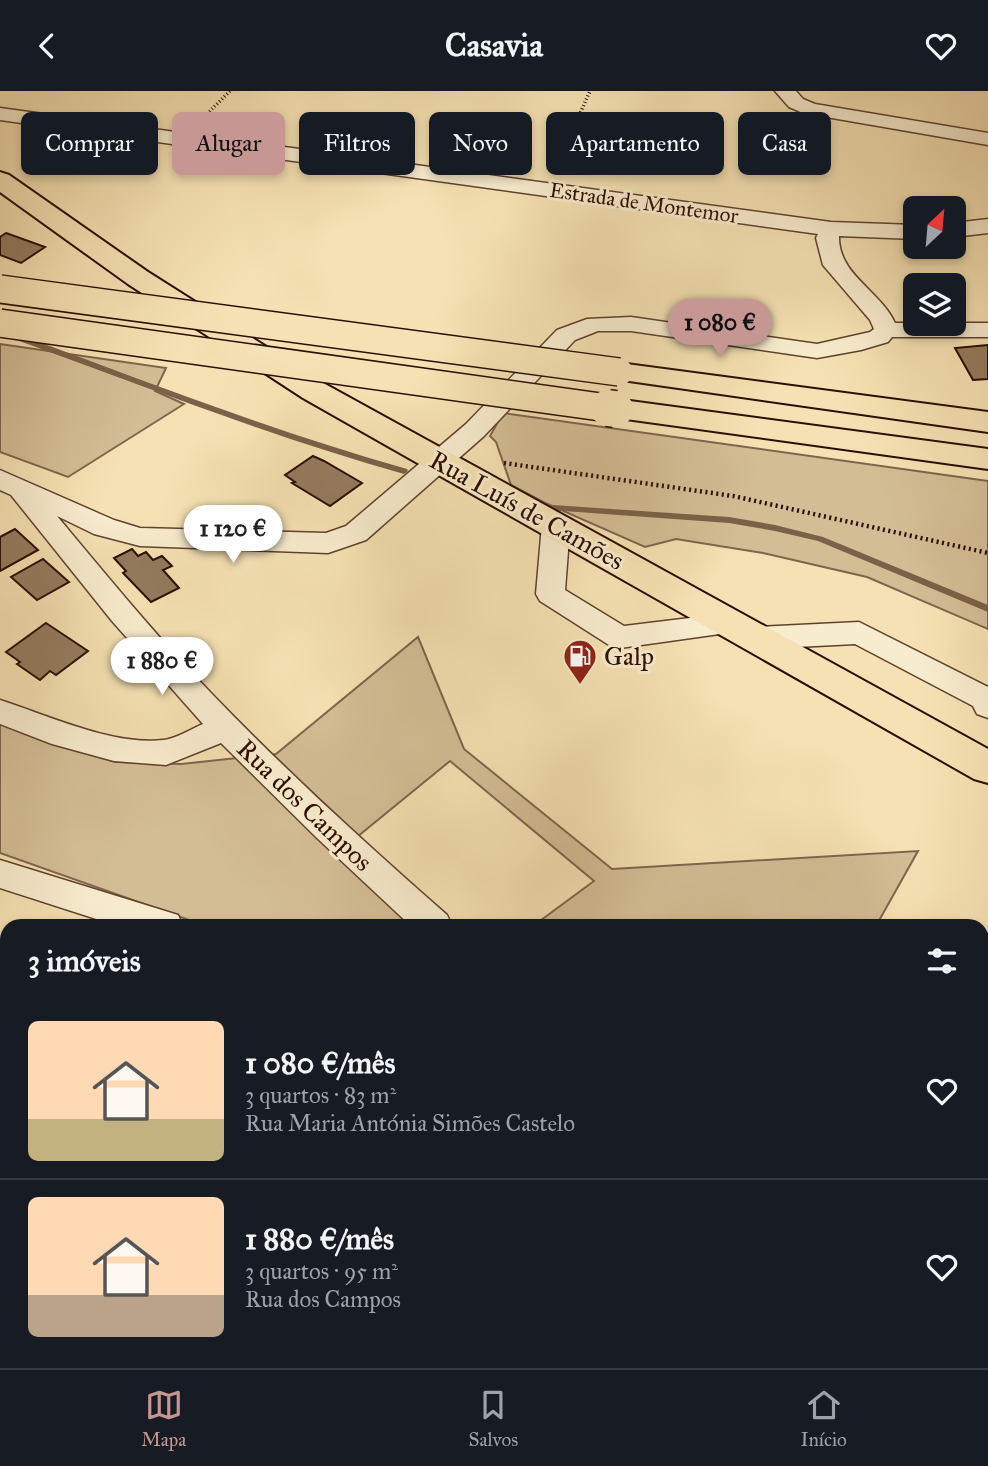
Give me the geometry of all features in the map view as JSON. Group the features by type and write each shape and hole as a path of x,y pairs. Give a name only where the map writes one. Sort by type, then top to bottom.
{"main road":[{"name":"Rua Luís de Camões","path":"0,180 138,278 314,391 988,768"},
{"path":"0,289 988,422"},
{"path":"0,323 988,459"}],"street":[{"path":"785,91 796,103 810,109 988,139"},
{"name":"Estrada de Montemor","path":"0,114 172,138"},
{"name":"Estrada de Montemor","path":"285,154 831,229 903,232"},
{"path":"966,229 988,226"},
{"path":"831,229 827,238 834,264 870,302 884,320 886,330"},
{"path":"9,482 104,527 140,537 328,543 356,533 440,461 475,430 565,335 595,324 631,324 817,351 879,337 886,330 988,330"},
{"name":"Rua dos Campos","path":"9,482 110,600 226,728 337,839 427,919"},
{"path":"556,525 550,594 620,637 743,631 859,633 986,701 988,706"},
{"path":"0,712 63,735 114,749 166,753 226,728"},
{"path":"0,874 144,919"}],"path":[{"path":"209,112 230,91"},
{"path":"546,190 590,91"},
{"path":"440,461 519,464 733,496 988,553"}],"shaded area":[{"path":"0,344 166,368 155,391 184,404 68,477 0,452"},
{"path":"503,413 988,481 988,629 867,577 763,553 676,539 645,547 543,502 511,485 496,442 490,436"},
{"path":"418,637 464,749 612,869 918,851 880,919 542,919 594,881 450,761 335,855 407,919 186,919 0,853 0,723 116,762 181,764 276,754"}],"building":[{"path":"6,233 45,247 21,263 0,255 0,237"},
{"path":"988,345 988,379 973,380 955,348"},
{"path":"313,456 362,483 330,506 292,483 295,482 285,475"},
{"path":"15,529 38,550 0,571 0,537"},
{"path":"132,549 138,556 146,552 153,560 162,556 172,566 163,570 179,588 151,602 123,573 126,571 114,558"},
{"path":"43,559 69,582 37,600 11,577"},
{"path":"46,623 88,651 56,675 50,671 40,680 17,664 20,662 6,652"}],"waterway":[{"path":"17,337 257,425 404,471"},
{"path":"553,508 729,520 775,528 820,539 988,609"}],"place":[{"name":"Galp","path":"580,686"}]}
